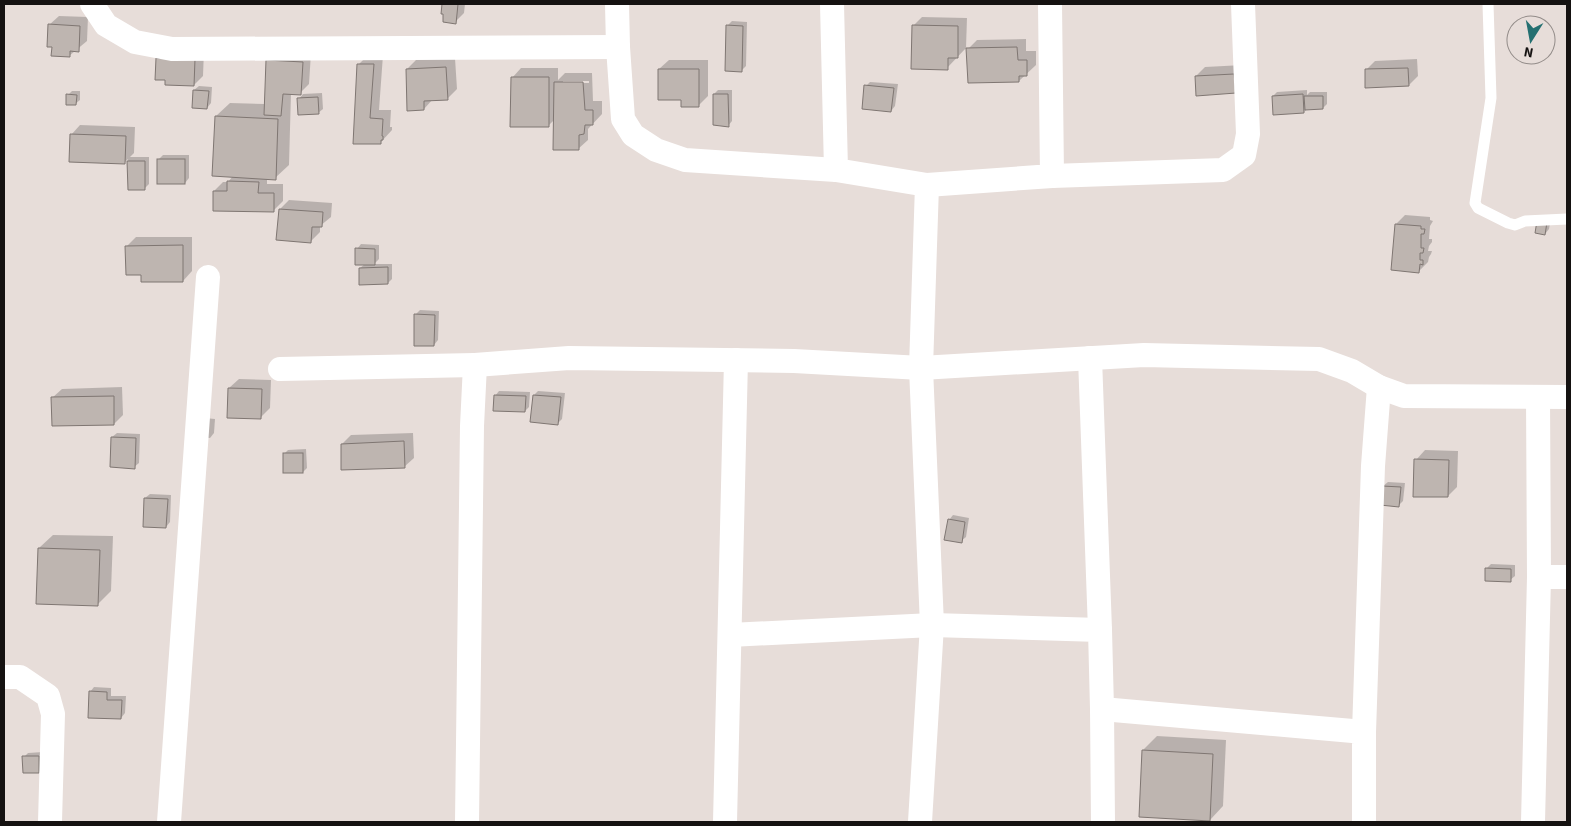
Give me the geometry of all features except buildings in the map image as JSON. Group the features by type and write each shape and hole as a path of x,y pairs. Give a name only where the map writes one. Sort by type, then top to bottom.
{"street":[{"path":"92,4 106,25 136,42 172,49 618,47"},
{"path":"617,4 623,119 633,135 656,150 685,160 836,170 927,185 1052,176 1223,170 1244,155 1248,134 1243,4"},
{"path":"832,4 836,170"},
{"path":"1050,4 1052,176"},
{"path":"920,822 932,625 921,368 927,185"},
{"path":"170,822 208,277"},
{"path":"280,368 475,365 569,358 794,361 921,368 1144,355 1319,359 1352,371 1379,387 1404,396 1567,397"},
{"path":"1090,358 1100,630 1103,822"},
{"path":"726,822 736,360"},
{"path":"467,822 472,426 475,365"},
{"path":"1364,822 1364,732 1373,466 1379,387"},
{"path":"1533,822 1539,577 1538,397"},
{"path":"1539,577 1567,577"},
{"path":"730,635 932,625 1100,630"},
{"path":"4,677 20,677 48,696 53,714 50,822"},
{"path":"1102,709 1364,732"}],"lane":[{"path":"1488,4 1491,98 1475,203 1478,208 1515,225 1525,221 1567,219"}]}
